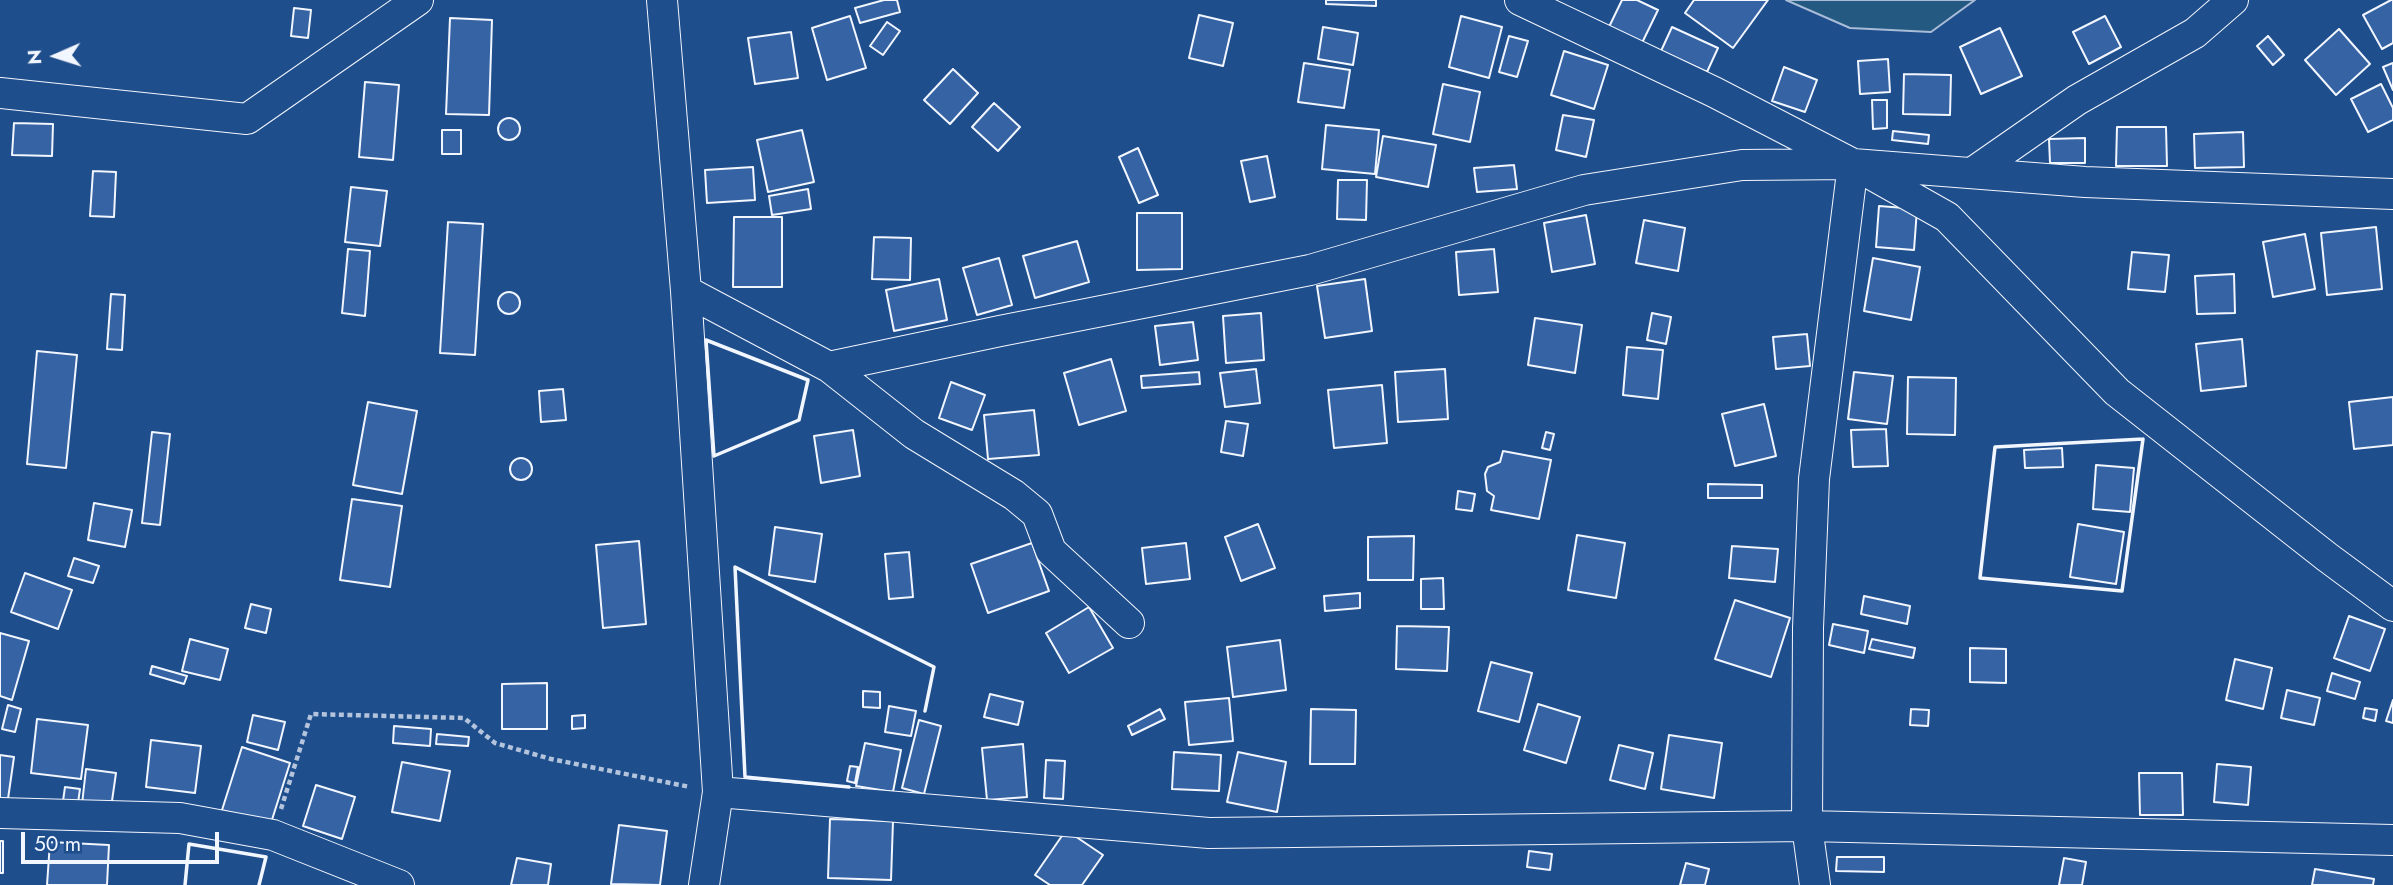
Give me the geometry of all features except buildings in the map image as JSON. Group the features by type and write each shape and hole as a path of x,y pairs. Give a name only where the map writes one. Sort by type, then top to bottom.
{"street":[{"path":"0,93 247,119 418,0"},
{"path":"662,0 686,290 718,792 704,885"},
{"path":"1520,0 1714,92 1853,164 1947,217 2117,391 2393,606"},
{"path":"1972,173 2077,100 2195,33 2233,0"},
{"path":"829,367 1310,270 1584,190 1742,165 1853,164 2085,182 2393,194"},
{"path":"1815,885 1807,826 1808,628 1814,479 1853,164"},
{"path":"686,290 829,367 914,434 1014,495 1037,514 1051,551 1129,623"},
{"path":"718,792 1209,833 1807,826 2393,840"},
{"path":"0,813 180,818 273,835 400,885"}],"path":[{"path":"273,835 311,714 464,718 495,743 551,759 718,792"}],"shaded area":[{"path":"1786,0 1975,0 1931,32 1850,28"}],"wall":[{"path":"706,340 808,380 799,420 714,456 706,340"},
{"path":"2143,439 2122,591 1980,578 1995,447 2143,439"},
{"path":"849,787 745,777 735,567 934,667 925,711"},
{"path":"185,885 189,844 266,857 259,885"}]}
